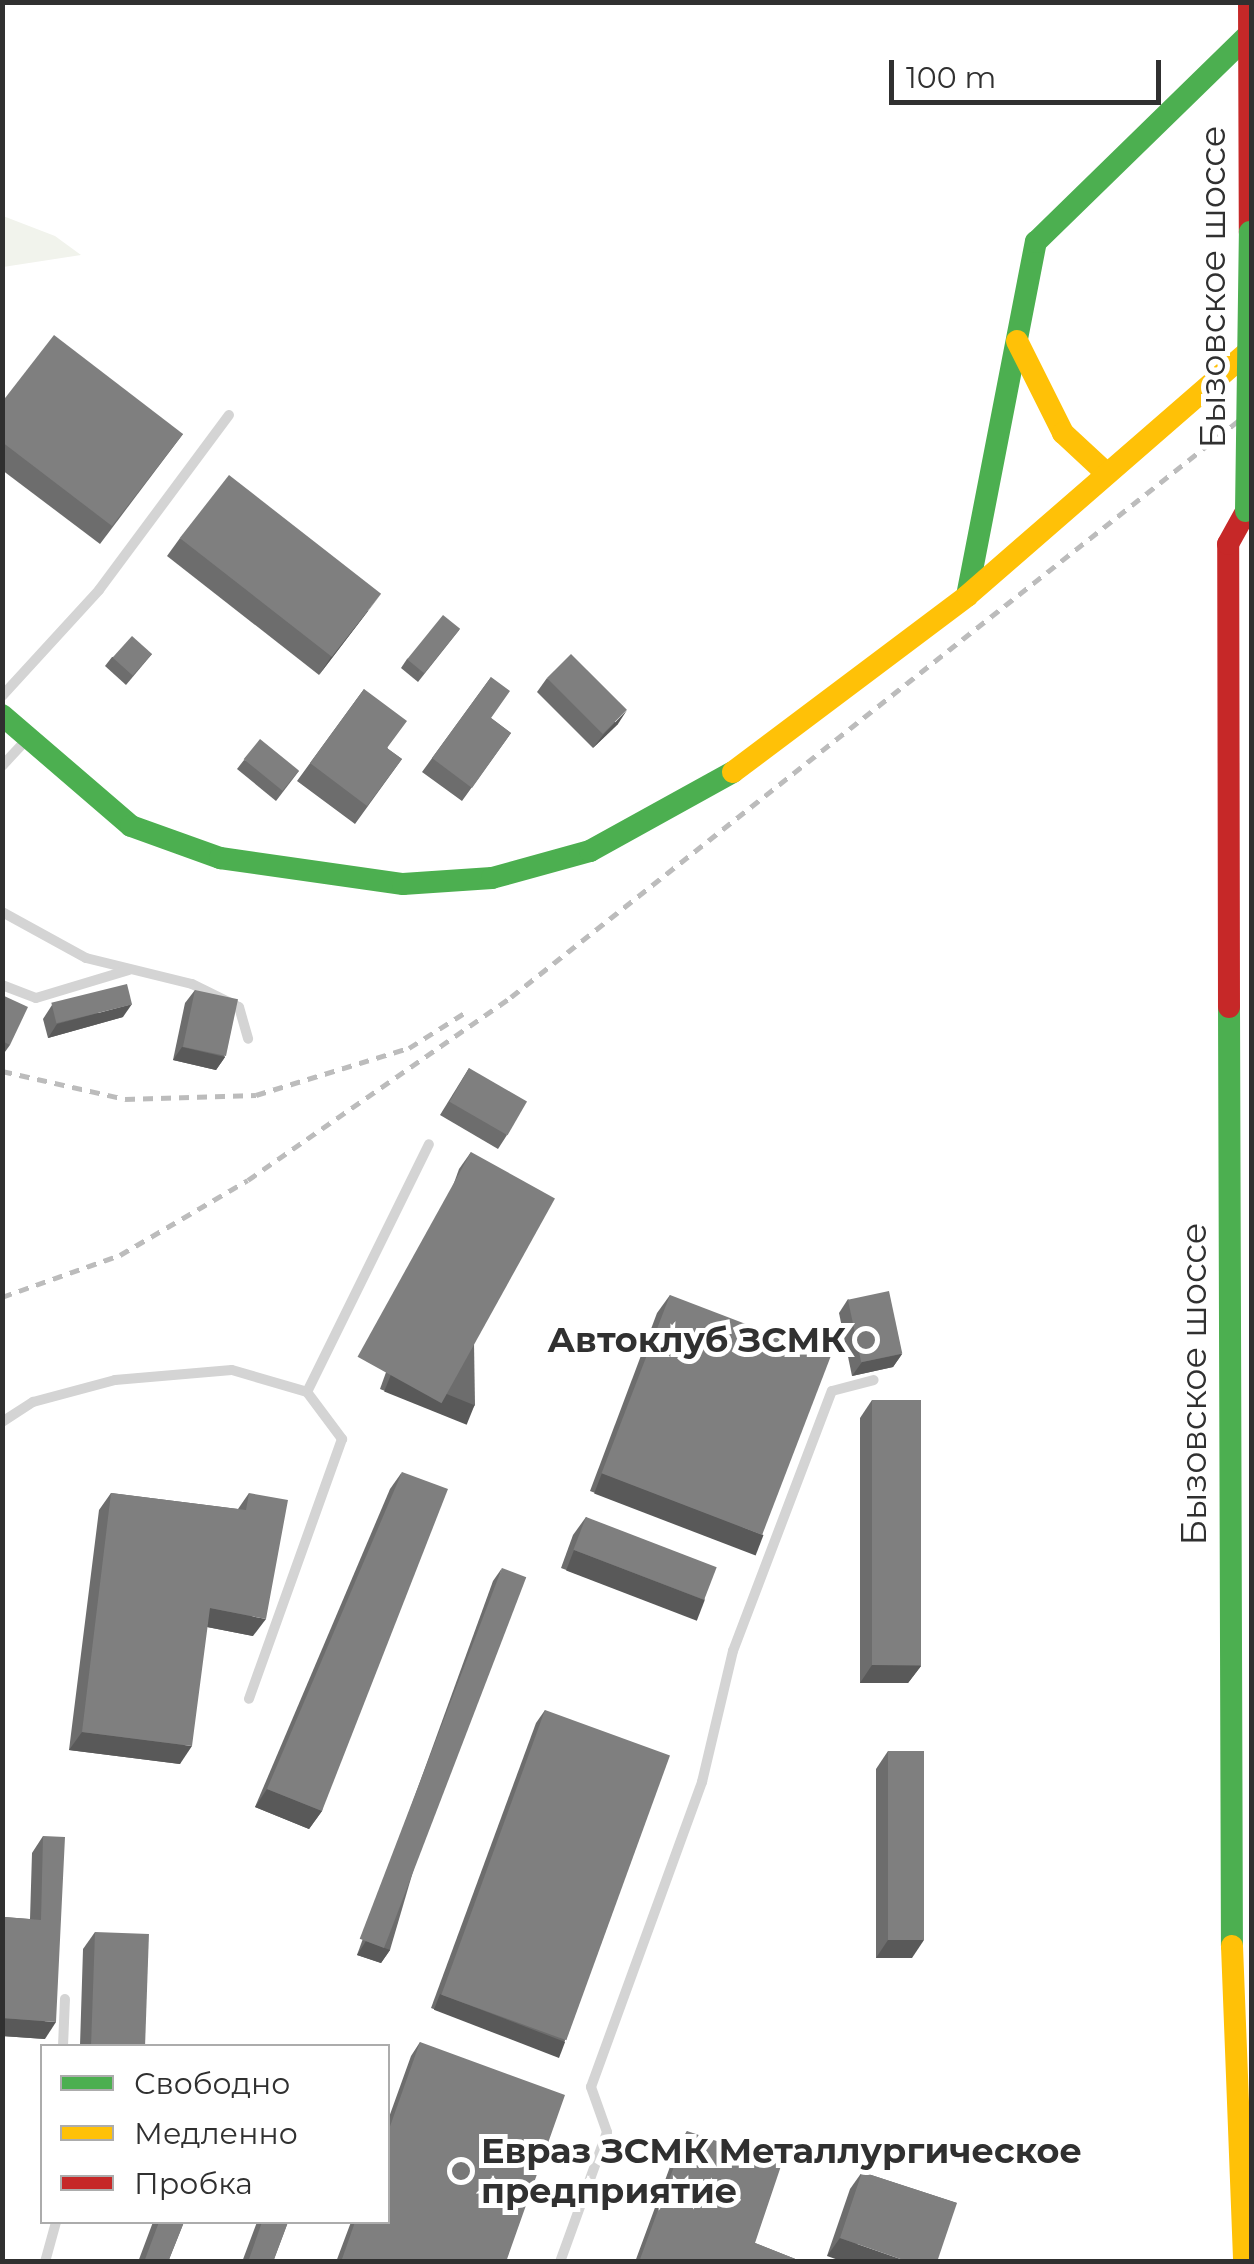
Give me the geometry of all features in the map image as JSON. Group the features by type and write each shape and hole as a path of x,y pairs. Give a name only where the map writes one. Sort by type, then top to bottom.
{"main road":[{"name":"Бызовское шоссе","path":"1249,2 1246,511 1252,537"},
{"path":"967,596 1036,242 1218,72 1250,29"},
{"path":"1017,341 1064,433 1106,473"},
{"path":"2,715 110,812 186,848 361,881 492,878 590,851 679,807 967,596 1252,348"},
{"name":"Бызовское шоссе","path":"1244,2262 1232,1986 1228,544 1246,511"}],"lane":[{"path":"2,696 99,590 229,414"},
{"path":"2,766 28,738"},
{"path":"2,912 86,958 131,969 239,1007 248,1038"},
{"path":"2,985 36,998 131,969"},
{"path":"308,1392 429,1144"},
{"path":"2,1422 33,1402 115,1380 232,1370 308,1392 342,1439 249,1699"},
{"path":"560,2262 607,2132 592,2087 702,1782 734,1652 832,1391 874,1380"},
{"path":"62,2044 64,1999"},
{"path":"45,2262 55,2224"}],"shaded area":[{"path":"3,216 55,236 81,255 3,267"}],"building":[{"path":"54,335 183,434 112,526 2,442 2,402"},
{"path":"229,475 381,594 332,657 180,538"},
{"path":"443,615 460,629 424,673 407,659"},
{"path":"132,636 152,654 133,676 113,658"},
{"path":"571,654 627,710 603,734 547,678"},
{"path":"491,677 510,691 491,718 511,733 472,788 432,758"},
{"path":"364,689 407,721 387,748 402,759 367,806 310,763"},
{"path":"260,739 299,770 282,791 244,759"},
{"path":"127,984 132,1004 56,1023 51,1003"},
{"path":"195,990 238,999 226,1056 183,1047"},
{"path":"2,995 28,1007 10,1045 2,1041"},
{"path":"469,1068 527,1102 508,1135 450,1102"},
{"path":"471,1152 555,1199 442,1403 358,1357"},
{"path":"889,1291 902,1354 861,1362 848,1300"},
{"path":"670,1295 831,1357 762,1535 602,1473"},
{"path":"872,1400 921,1400 921,1665 872,1665"},
{"path":"402,1472 448,1489 322,1811 267,1789"},
{"path":"111,1493 246,1510 249,1493 288,1500 266,1619 210,1608 192,1746 82,1732"},
{"path":"586,1517 717,1567 704,1600 573,1550"},
{"path":"502,1568 526,1577 384,1948 360,1939"},
{"path":"545,1710 670,1755 566,2040 441,1995"},
{"path":"888,1751 924,1751 924,1940 888,1940"},
{"path":"43,1836 65,1837 56,2022 2,2018 4,1917 41,1920"},
{"path":"95,1932 149,1934 145,2044 91,2044"},
{"name":"Евраз ЗСМК Металлургическое предприятие","path":"420,2042 565,2095 506,2262 341,2262 354,2224 390,2224 390,2126"},
{"path":"687,2131 782,2163 755,2243 803,2262 639,2262"},
{"path":"862,2172 957,2203 937,2262 909,2262 840,2238"},
{"path":"158,2224 183,2224 168,2262 144,2262"},
{"path":"261,2224 287,2224 273,2262 248,2262"}],"railway":[{"path":"2,1297 120,1255 248,1180 511,997 1252,410"},
{"path":"2,1071 125,1099 256,1095 409,1048 466,1012"}],"traffic: fast":[{"path":"967,596 1036,242 1252,31"},
{"path":"1246,511 1250,232"},
{"path":"2,715 131,826 220,858 403,884 492,878 590,851 733,772"},
{"path":"1229,1007 1232,1946"}],"traffic: slow":[{"path":"1017,341 1063,433 1106,473"},
{"path":"733,772 967,596 1252,348"},
{"path":"1232,1946 1244,2262"}],"traffic: jam":[{"path":"1249,2 1250,232"},
{"path":"1229,1007 1228,544 1246,511"}],"place":[{"name":"Автоклуб ЗСМК","path":"866,1340"},
{"name":"Евраз ЗСМК Металлургическое предприятие","path":"461,2171"}]}
